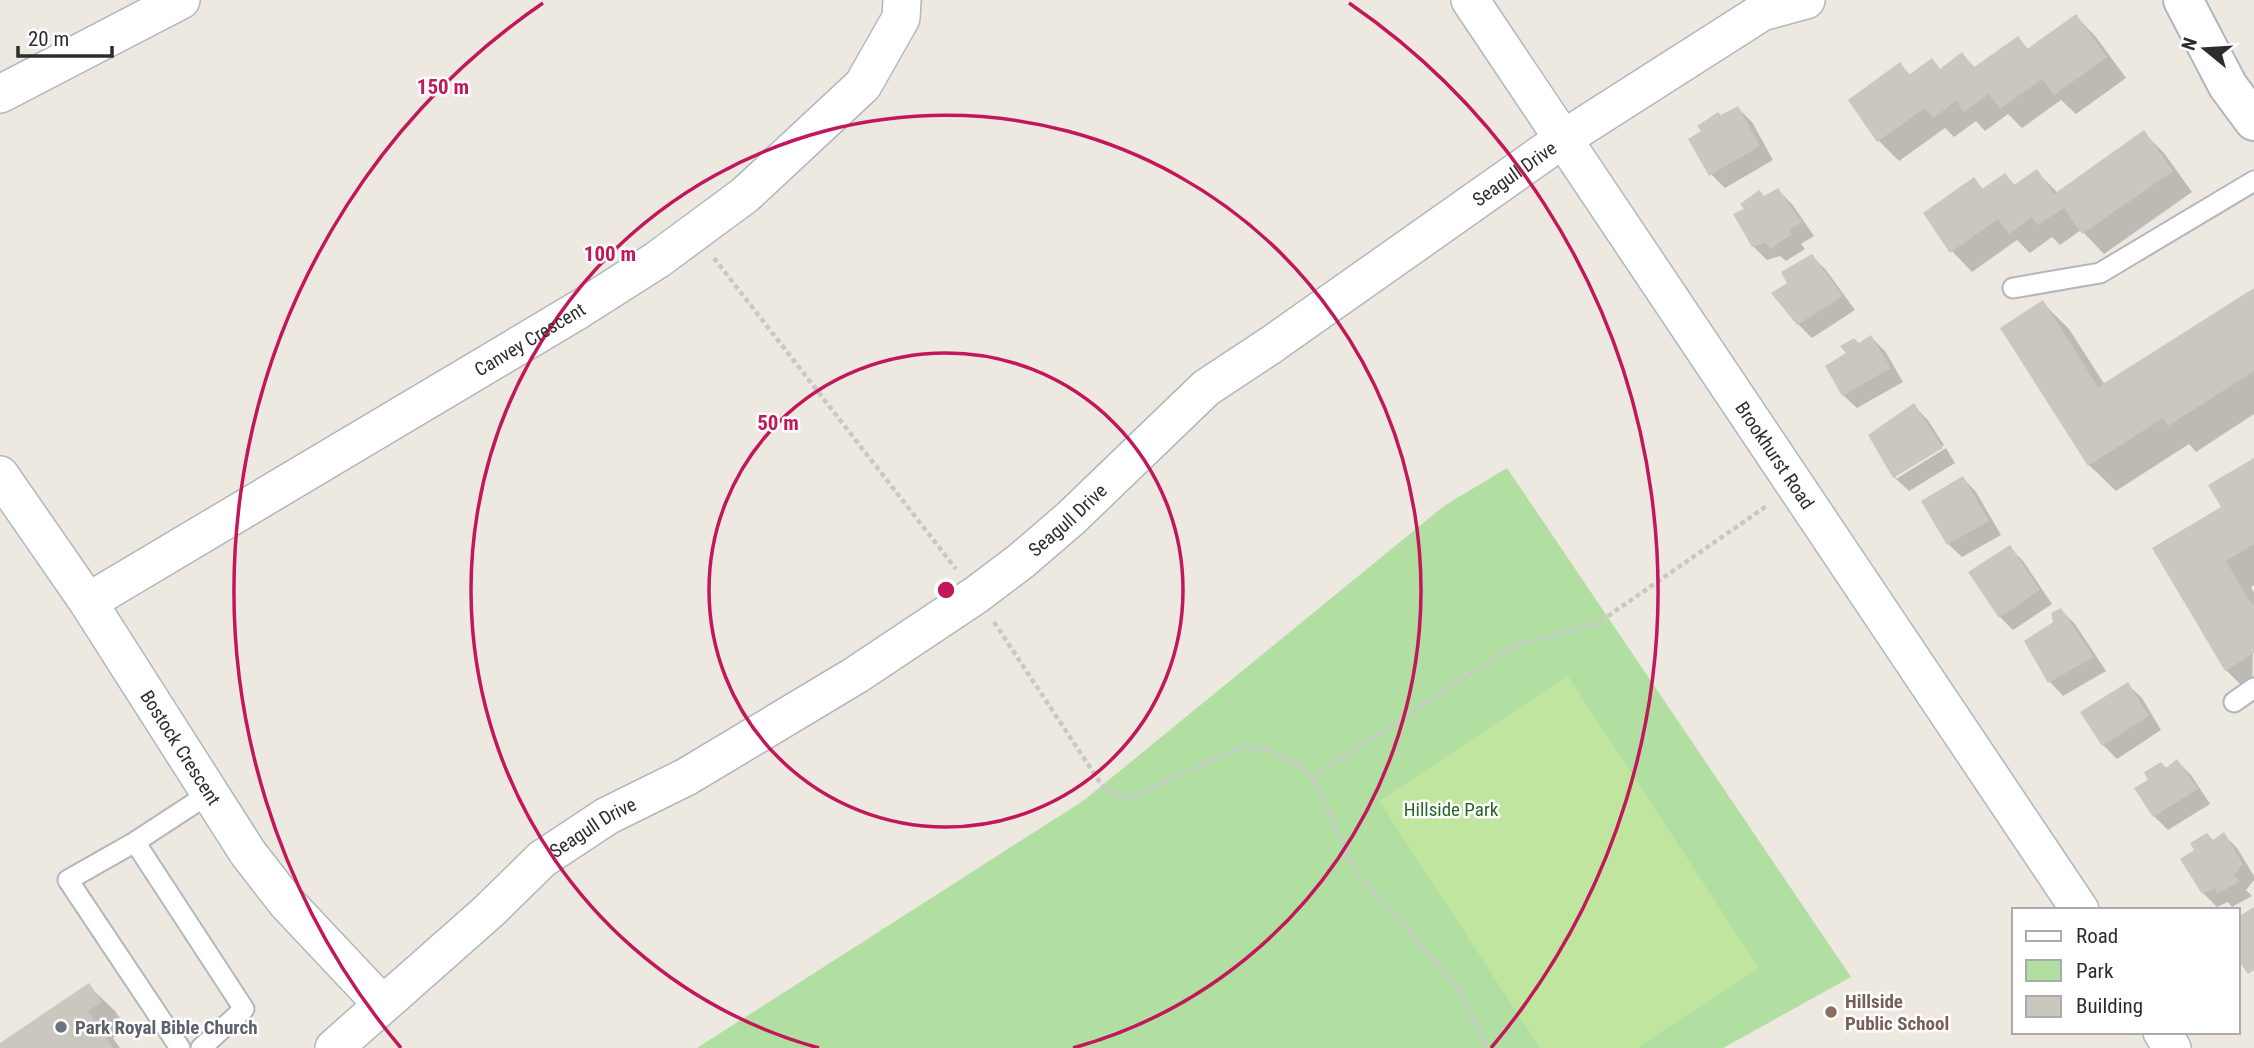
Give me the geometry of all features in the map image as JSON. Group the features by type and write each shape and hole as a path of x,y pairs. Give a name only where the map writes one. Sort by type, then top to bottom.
{"street":[{"path":"0,94 181,0"},
{"name":"Canvey Crescent","path":"88,602 580,309 695,233 745,195 863,85 901,18 902,0"},
{"name":"Brookhurst Road","path":"1470,0 2079,908"},
{"name":"Seagull Drive","path":"334,1048 489,911 542,859 607,816 686,777 856,675 976,595 1071,518 1206,388 1563,139 1762,12 1806,0"},
{"path":"2183,0 2228,86 2254,121"},
{"name":"Bostock Crescent","path":"0,475 88,602 248,853 286,902 382,1004"}],"lane":[{"path":"2013,288 2099,273 2254,181"},
{"path":"2234,702 2254,688"},
{"path":"180,1048 68,880 135,842 210,793"},
{"path":"135,842 244,1009 201,1048"}],"path":[{"path":"695,233 976,595 1105,790 1120,797 1135,796 1240,747 1264,748 1295,762 1312,777 1355,870 1459,989 1487,1048"},
{"path":"1312,777 1516,645 1598,623 1796,486"}],"green space":[{"name":"Hillside Park","path":"1507,468 1851,977 1723,1048 697,1048 1083,801 1444,506"},
{"path":"1568,676 1759,968 1637,1048 1540,1048 1379,801"}],"building":[{"path":"2076,14 2107,57 2054,95 2042,79 2000,109 1989,94 1964,112 1956,101 1933,118 1925,108 1877,142 1848,100 1900,62 1909,75 1932,58 1940,69 1962,52 1973,68 2018,36 2027,49"},
{"path":"1738,106 1760,146 1709,176 1688,139 1701,131 1697,126 1718,112 1721,115"},
{"path":"2144,130 2173,171 2082,234 2064,208 2038,225 2032,217 2009,234 1998,219 1950,253 1923,213 1974,177 1982,189 2005,173 2014,185 2037,169 2054,194"},
{"path":"1778,188 1802,222 1789,230 1792,234 1771,249 1765,243 1752,247 1733,214 1744,209 1740,204 1759,190 1764,196"},
{"path":"1812,254 1843,296 1797,325 1771,293 1787,283 1781,272"},
{"path":"2254,288 2254,371 2168,426 2163,418 2088,466 2000,328 2043,300 2098,387"},
{"path":"1871,335 1891,368 1842,396 1825,366 1846,353 1840,346 1854,338 1859,343"},
{"path":"1914,403 1943,448 1893,478 1868,435"},
{"path":"2254,458 2254,544 2226,561 2254,608 2254,653 2225,671 2152,548 2221,507 2208,485"},
{"path":"1963,476 1989,521 1947,545 1921,501"},
{"path":"2010,545 2040,590 1999,618 1968,572"},
{"path":"2061,608 2094,657 2048,683 2024,641 2053,622 2051,613"},
{"path":"2128,682 2149,716 2102,746 2080,712"},
{"path":"2177,759 2198,789 2153,817 2134,788 2148,780 2144,772 2161,762 2166,768"},
{"path":"2224,832 2243,864 2234,875 2240,881 2217,894 2215,888 2202,894 2180,859 2194,850 2190,843 2207,833 2213,840"},
{"path":"2254,907 2254,970 2248,974 2240,963 2240,916"},
{"name":"Park Royal Bible Church","path":"89,983 102,1002 88,1011 113,1048 0,1048 0,1043"}],"place":[{"name":"Hillside Public School","path":"1831,1012"},
{"name":"Park Royal Bible Church","path":"61,1027"}]}
